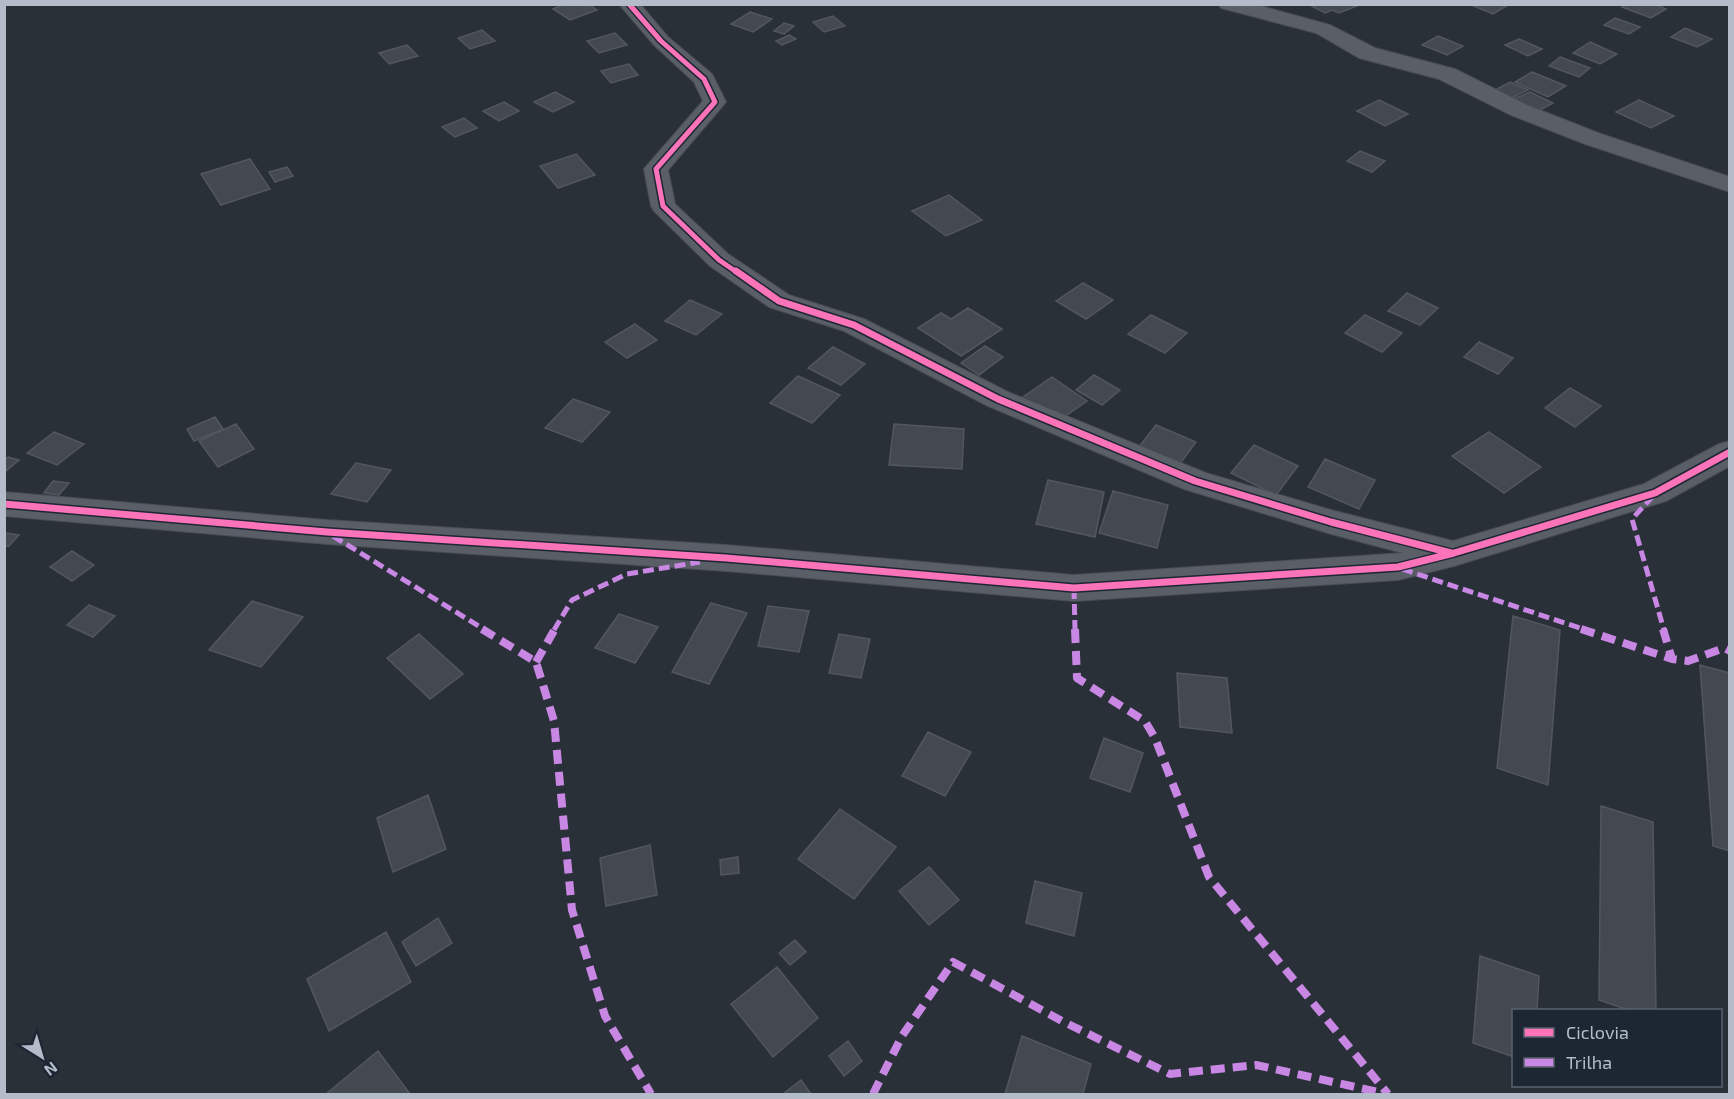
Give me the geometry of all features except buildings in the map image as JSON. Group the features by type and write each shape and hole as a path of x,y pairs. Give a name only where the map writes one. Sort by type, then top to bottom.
{"street":[{"path":"629,4 661,41 704,80 715,102 656,169 663,206 719,260 779,301 854,325 998,399 1194,481 1331,522 1454,554"},
{"path":"1228,4 1323,29 1367,53 1447,74 1519,110 1593,140 1730,185"},
{"path":"4,504 327,532 726,558 1074,588 1398,567 1454,554 1655,493 1730,452"}],"marked path":[{"path":"1653,496 1632,519 1672,659 1688,661 1724,648 1730,651"},
{"path":"333,536 536,662 554,721 572,910 605,1016 651,1094"},
{"path":"536,662 572,600 627,574 700,562"},
{"path":"1402,569 1672,659"},
{"path":"1074,588 1077,678 1145,721 1155,738 1209,877 1388,1094"},
{"path":"873,1094 902,1036 953,962 1062,1021 1170,1074 1256,1065 1387,1094"}],"cycle path":[{"path":"629,4 661,41 704,79 715,102 656,169 663,206 719,260 779,301 854,325 998,399 1195,481 1331,522 1451,553"},
{"path":"4,504 327,532 726,558 1074,588 1398,567 1454,553 1655,493 1730,452"}]}
